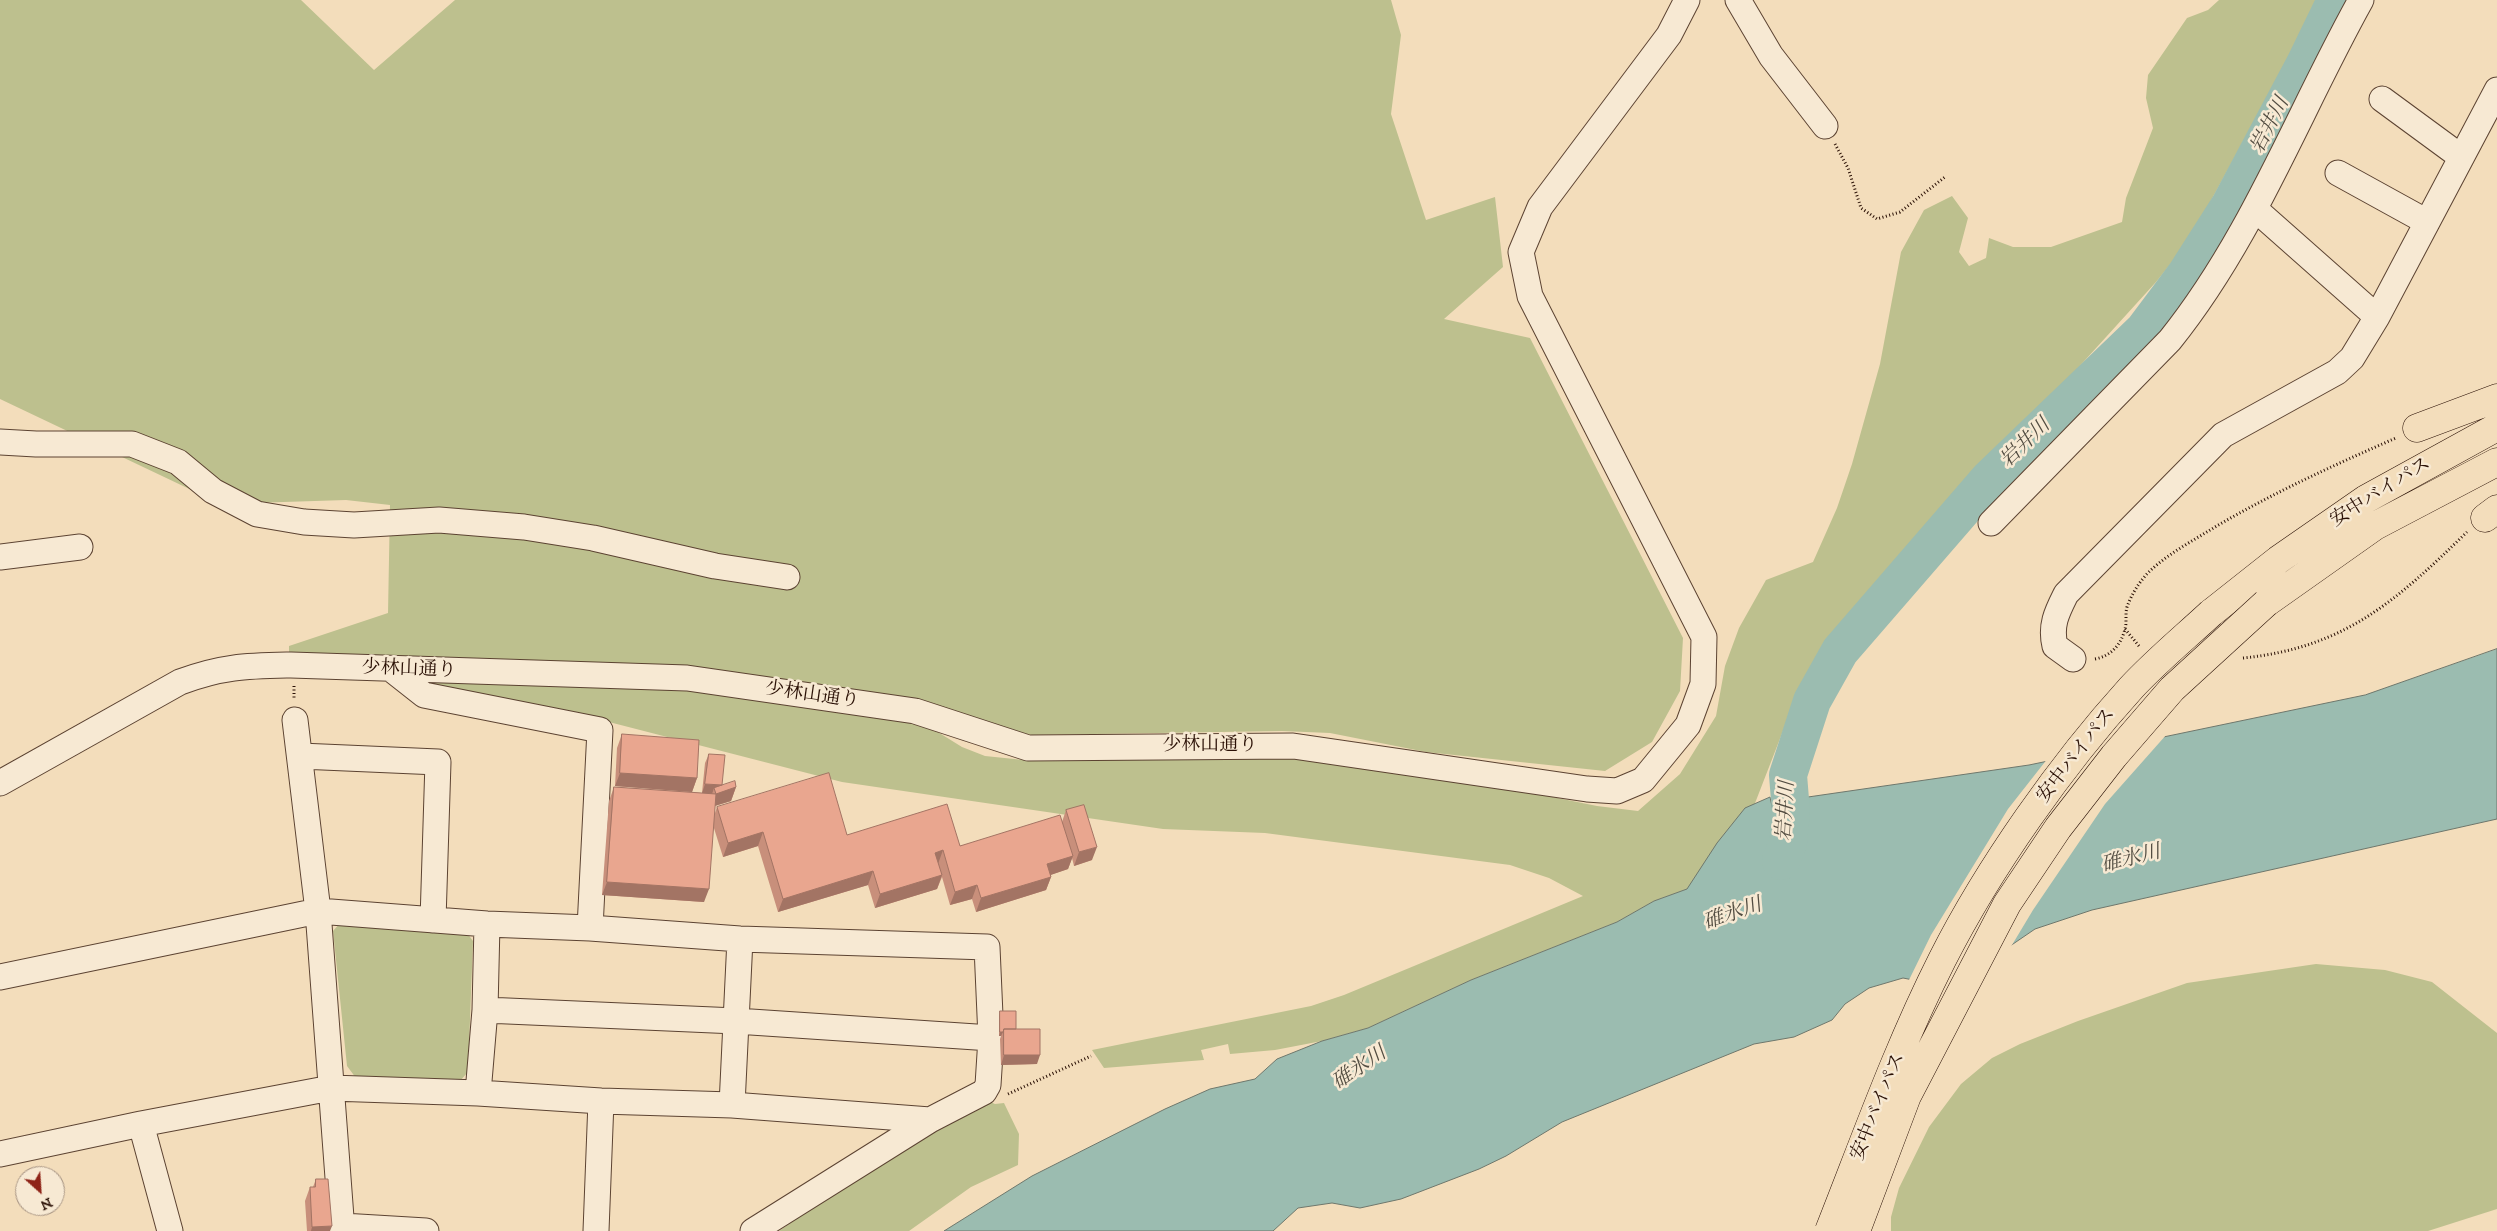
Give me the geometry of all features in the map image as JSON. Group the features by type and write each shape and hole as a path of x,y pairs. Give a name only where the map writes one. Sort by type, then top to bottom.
{"highway":[{"path":"2417,428 2497,398"},
{"name":"安中バイパス","path":"1829,1231 1886,1087 1942,960 1987,882 2039,803 2086,742 2132,687 2211,612 2278,560 2366,498 2497,427"},
{"name":"安中バイパス","path":"1856,1231 1907,1096 2007,904 2058,828 2114,756 2172,689 2266,603 2375,526 2497,462"}],"street":[{"name":"少林山通り","path":"0,783 180,682 208,672 236,666 291,665 391,670 687,678 915,711 1028,748 1293,746 1587,789 1617,791 1643,780 1688,725 1703,684 1704,637 1530,296 1522,252 1540,207 1669,35 1687,0"},
{"path":"1738,0 1771,56 1825,126"},
{"path":"1991,523 2170,340 2192,312 2255,209 2362,0"},
{"path":"2073,659 2055,646 2052,632 2056,614 2066,594 2223,436 2337,372 2352,358 2377,317 2497,90"},
{"path":"2382,99 2461,157"},
{"path":"2338,173 2427,222"},
{"path":"2255,209 2377,317"},
{"path":"0,442 132,444 178,462 213,491 257,514 304,522 354,525 439,520 524,527 593,538 715,566 787,577"},
{"path":"0,557 80,547"},
{"path":"391,670 424,695 600,730 590,928"},
{"path":"295,720 318,911 342,1229 426,1231"},
{"path":"300,756 438,762 433,920"},
{"path":"0,977 318,911 487,924 590,928 740,939 987,947 991,1038 988,1085 984,1092 930,1120 753,1231"},
{"path":"478,1093 485,1010 487,924"},
{"path":"732,1105 740,939"},
{"path":"485,1010 736,1022 991,1038"},
{"path":"0,1154 141,1124 331,1088 478,1093 601,1101 732,1105 930,1120"},
{"path":"596,1231 601,1101"},
{"path":"141,1124 170,1231"}],"path":[{"path":"1825,126 1848,168 1861,208 1877,219 1900,212 1945,177"},
{"path":"2073,659 2082,660 2107,657 2116,648 2125,629 2126,609 2133,593 2151,570 2180,548 2238,514 2310,476 2417,428"},
{"path":"2239,658 2273,653 2314,642 2360,623 2385,606 2422,576 2472,527 2491,513"},
{"path":"2125,629 2140,647"},
{"path":"984,1092 996,1100 1091,1056"}],"green space":[{"path":"0,0 301,0 374,70 455,0 1391,0 1401,35 1391,114 1426,220 1495,197 1503,267 1444,319 1530,338 1683,638 1680,691 1652,742 1605,771 1426,752 1330,733 1282,731 1032,735 693,669 289,652 289,646 388,613 390,505 346,500 221,504 0,399"},
{"path":"2219,0 2320,0 2189,241 2156,282 1946,519 1846,626 1788,718 1745,829 1688,889 1654,901 1617,922 1471,980 1368,1028 1322,1041 1275,1050 1230,1054 1228,1044 1201,1050 1204,1060 1104,1068 1092,1050 1311,1006 1344,995 1583,896 1549,878 1510,865 1265,833 1163,829 842,782 609,722 435,689 433,680 699,689 928,726 962,747 985,756 1024,760 1192,755 1295,755 1419,770 1597,806 1638,811 1680,774 1716,716 1725,666 1739,628 1766,580 1813,562 1837,508 1852,464 1880,364 1901,252 1924,210 1952,196 1968,218 1959,252 1969,266 1986,258 1989,238 2013,247 2051,247 2122,222 2126,198 2153,128 2146,98 2148,75 2187,18 2208,10"},
{"path":"341,922 467,933 473,941 468,1072 459,1082 356,1078 347,1066 333,931"},
{"path":"2316,964 2385,970 2432,982 2497,1033 2497,1209 2428,1231 1891,1231 1891,1217 1899,1188 1929,1127 1961,1084 1992,1058 2020,1044 2078,1021 2187,983"},
{"path":"983,1099 995,1104 1004,1103 1019,1134 1018,1165 971,1187 909,1231 779,1231 895,1150"}],"water":[{"name":"碓氷川","path":"2497,649 2497,819 2092,910 2035,929 1994,957 1944,986 1903,978 1869,988 1845,1004 1832,1020 1794,1037 1754,1044 1562,1122 1506,1156 1479,1169 1401,1199 1360,1208 1332,1203 1298,1208 1273,1231 944,1231 1032,1176 1165,1109 1210,1089 1255,1079 1277,1059 1322,1041 1368,1028 1471,980 1617,922 1654,901 1687,889 1717,843 1745,808 1770,797 1775,820 1791,812 1808,797 2029,765 2365,695"}],"pier":[{"path":"2167,734 2105,804 2033,910 2009,950 1945,988 1908,982 1931,935 2008,809 2048,758"}],"building":[{"path":"622,734 699,740 697,778 620,773"},
{"path":"709,754 725,755 722,785 705,784"},
{"path":"829,773 847,835 947,804 960,846 1060,815 1073,856 1047,864 1051,877 981,898 977,885 955,892 943,850 935,853 942,875 880,894 873,871 783,899 763,832 728,843 717,807"},
{"path":"735,781 736,787 716,794 714,788"},
{"path":"614,787 716,794 709,889 607,882"},
{"path":"1084,805 1097,847 1079,852 1066,810"},
{"path":"1000,1011 1016,1011 1016,1029 1004,1029 1003,1032 1000,1032"},
{"path":"1004,1029 1040,1029 1040,1055 1004,1055"},
{"path":"316,1179 328,1179 332,1226 312,1227 310,1187 315,1187"}],"waterway":[{"name":"岩井川","path":"1781,861 1788,843 1791,812 1788,775 1812,701 1840,651 1989,479 2144,330 2186,274 2230,205 2305,64 2336,0"}]}
